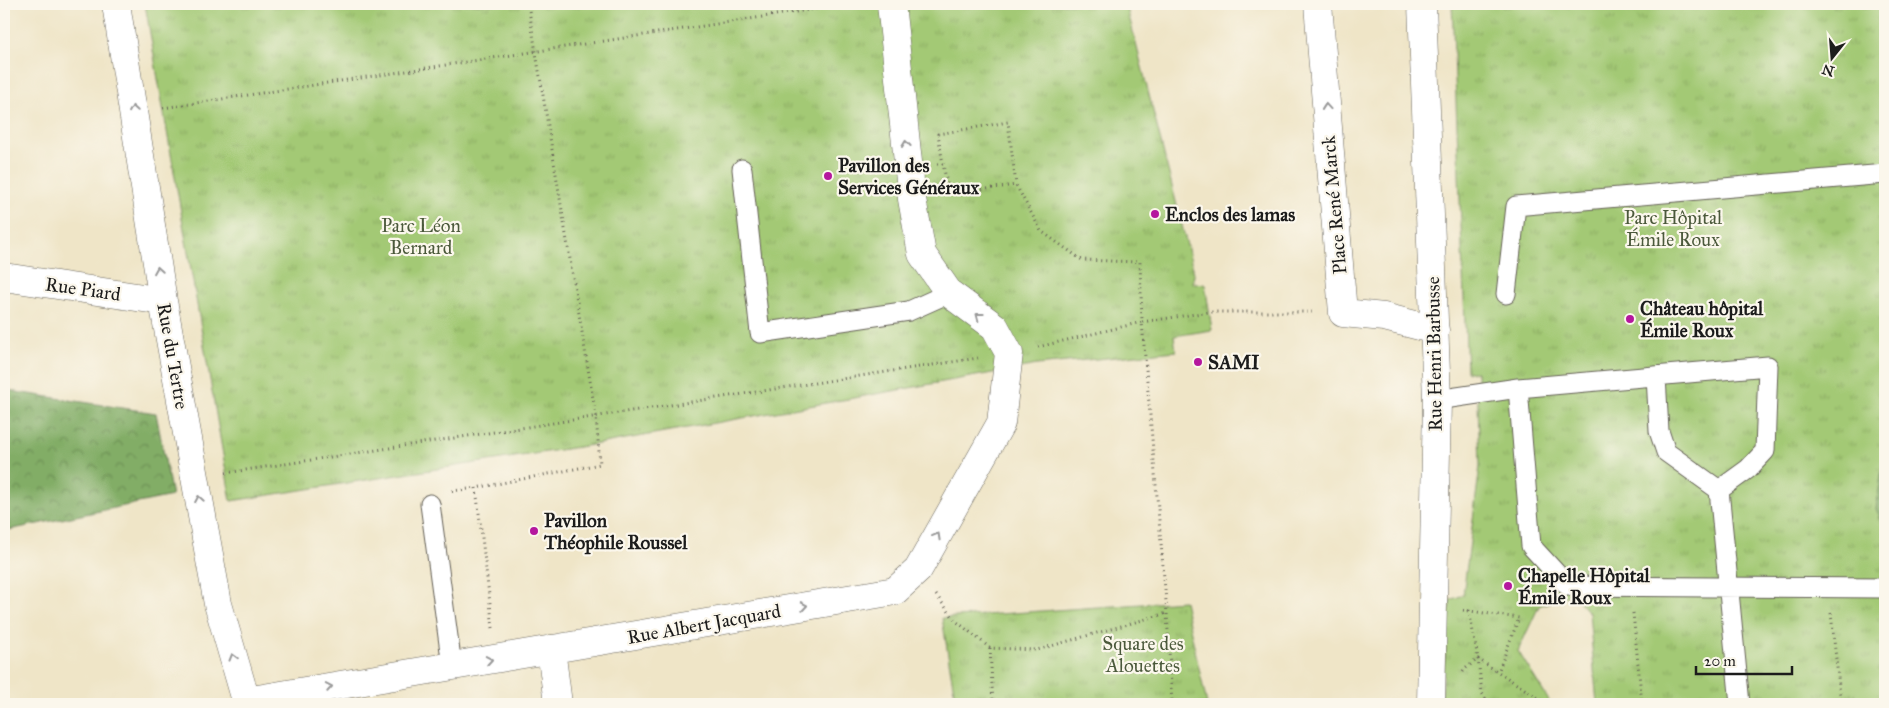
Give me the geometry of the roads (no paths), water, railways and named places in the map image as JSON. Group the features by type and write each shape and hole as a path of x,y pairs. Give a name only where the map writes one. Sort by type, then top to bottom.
{"street":[{"name":"Rue du Tertre","path":"116,4 163,300 218,604 246,703"},
{"path":"891,4 909,166 922,254 949,293"},
{"name":"Place René Marck","path":"1318,4 1343,313 1384,317 1435,330"},
{"name":"Rue Henri Barbusse","path":"1422,4 1437,400 1431,704"},
{"name":"Rue Piard","path":"4,277 163,300"},
{"name":"Rue Albert Jacquard","path":"246,703 895,591 918,570 1001,423 1009,353 995,327 949,293"},
{"path":"551,650 558,704"}],"lane":[{"path":"742,169 760,333 909,311 949,293"},
{"path":"1506,294 1516,206 1885,174"},
{"path":"1437,400 1518,388 1768,366 1765,450 1748,468 1719,490"},
{"path":"1656,376 1659,431 1666,452 1719,490 1740,704"},
{"path":"1518,388 1531,546 1568,586 1885,588"},
{"path":"430,504 452,666"}],"place":[{"name":"Pavillon des Services Généraux","path":"828,176"},
{"name":"Enclos des lamas","path":"1155,214"},
{"name":"Château hôpital Émile Roux","path":"1630,319"},
{"name":"SAMI","path":"1198,362"},
{"name":"Pavillon Théophile Roussel","path":"534,531"},
{"name":"Chapelle Hôpital Émile Roux","path":"1508,586"}],"park label":[{"name":"Parc Hôpital Émile Roux","path":"1673,228"},
{"name":"Parc Léon Bernard","path":"421,236"},
{"name":"Square des Alouettes","path":"1143,654"}]}
